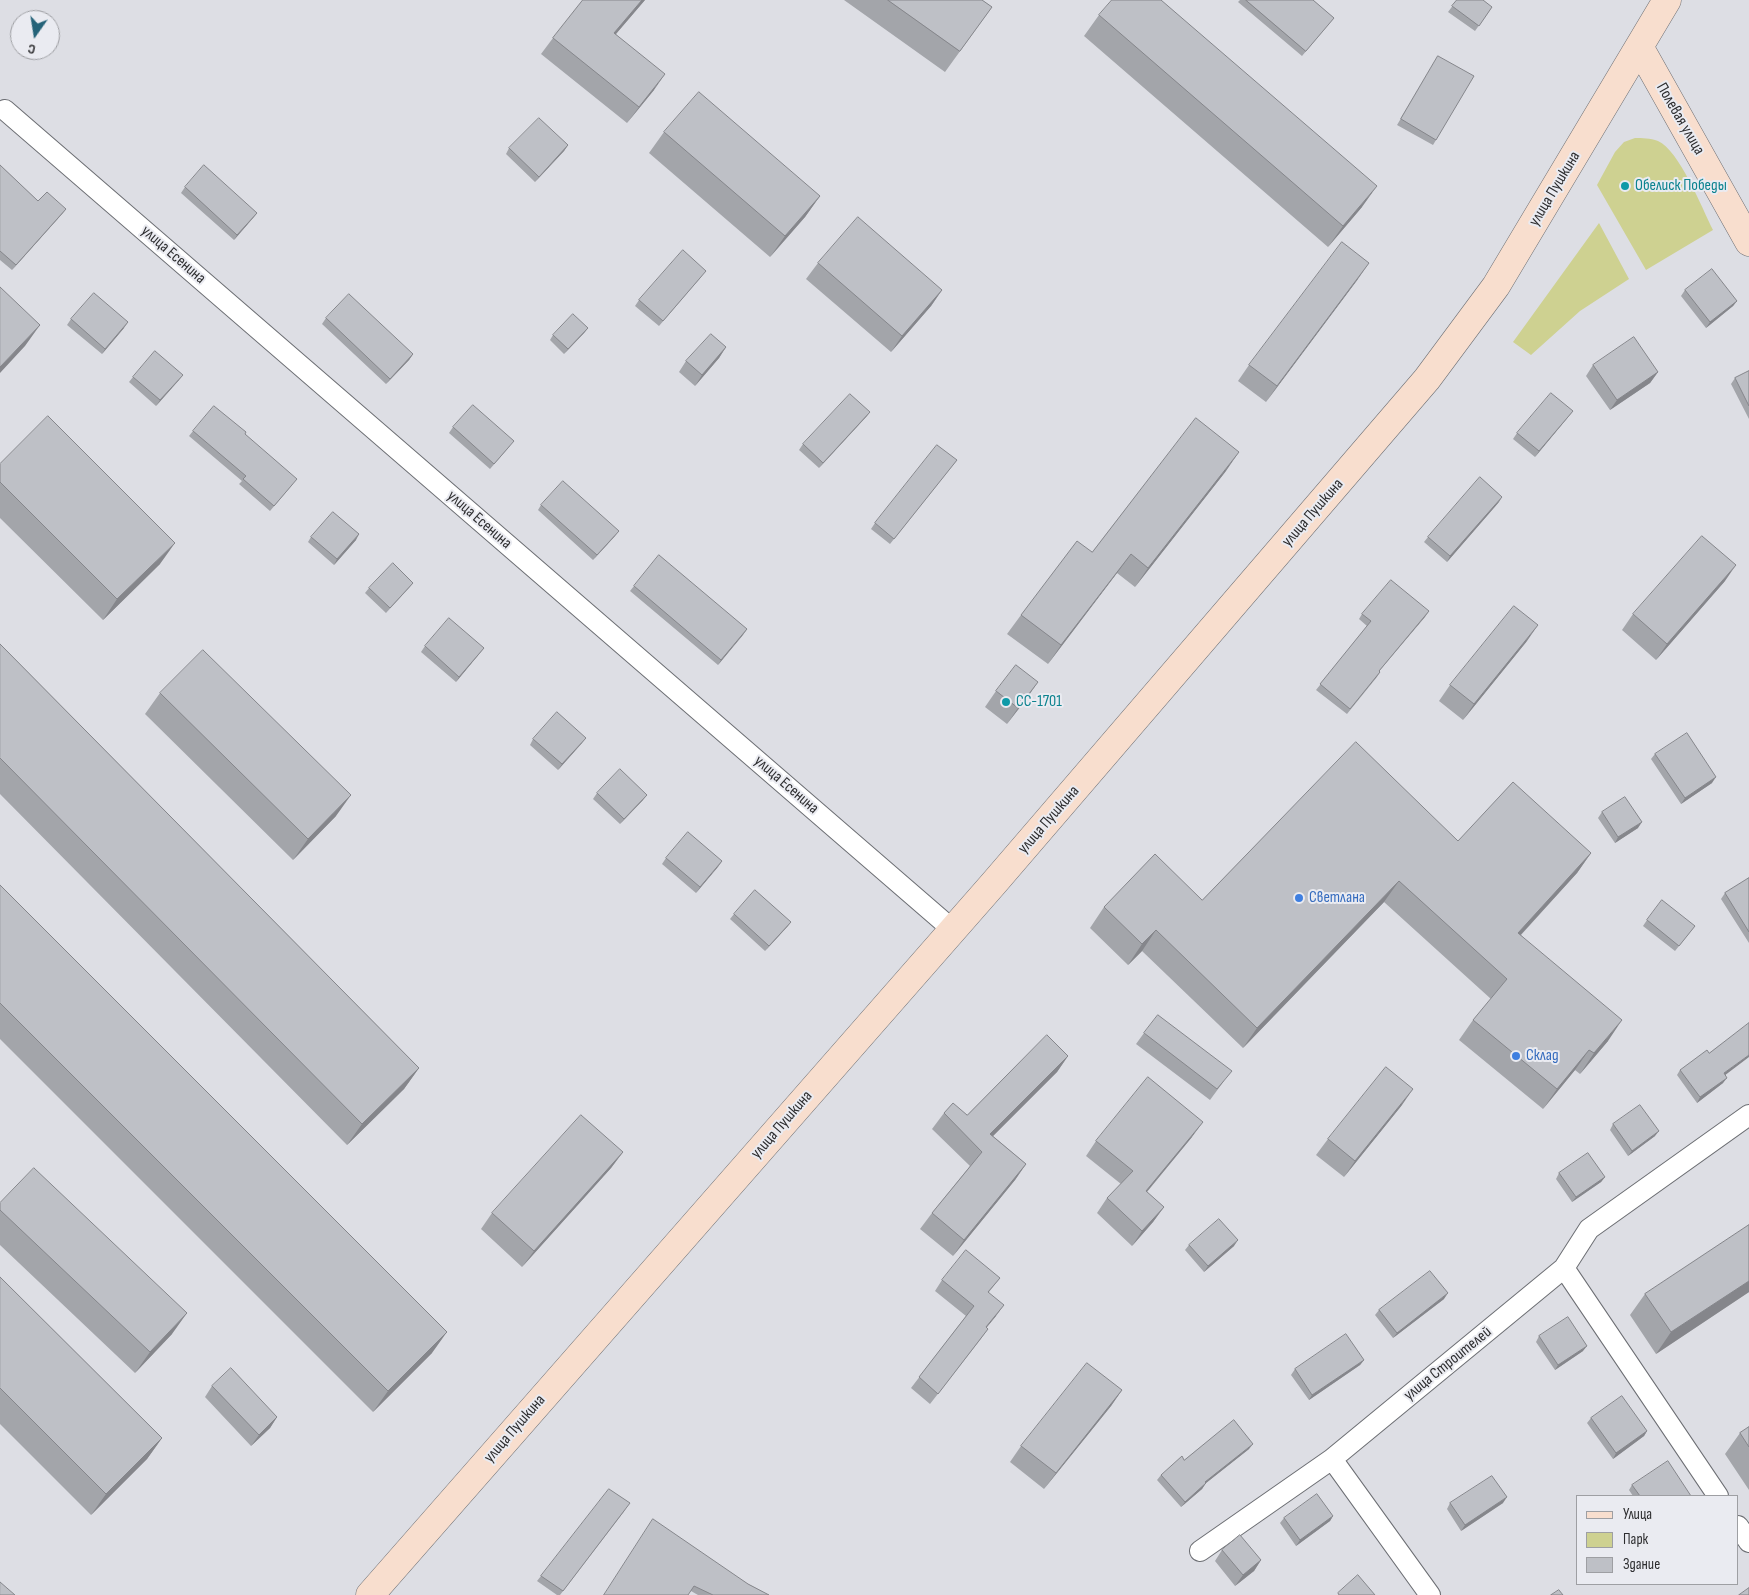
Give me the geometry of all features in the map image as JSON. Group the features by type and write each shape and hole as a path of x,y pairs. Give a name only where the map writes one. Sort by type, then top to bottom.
{"main road":[{"name":"улица Пушкина","path":"370,1595 953,930 1427,379 1496,286 1667,0"},
{"name":"Полевая улица","path":"1640,48 1746,229"}],"street":[{"name":"улица Есенина","path":"5,110 953,930"},
{"name":"улица Строителей","path":"1200,1551 1332,1459 1564,1268 1589,1229 1749,1115"},
{"path":"1564,1268 1717,1495"},
{"path":"1332,1459 1430,1595"},
{"path":"1739,1527 1749,1542"}],"green space":[{"path":"1635,138 1658,141 1674,156 1682,167 1713,230 1646,270 1597,185 1615,152 1624,142"},
{"path":"1599,223 1629,279 1580,311 1531,355 1513,342"}],"building":[{"path":"583,0 642,0 614,33 665,74 639,107 553,38"},
{"path":"888,0 982,0 992,7 960,51"},
{"path":"1112,0 1161,0 1377,186 1343,226 1099,15"},
{"path":"1246,0 1313,0 1334,18 1306,51"},
{"path":"1457,0 1483,0 1492,7 1479,26 1452,6"},
{"path":"1438,56 1474,76 1436,140 1401,119"},
{"path":"699,92 820,196 785,236 664,132"},
{"path":"539,118 568,145 539,177 509,148"},
{"path":"0,165 38,201 47,192 66,209 16,265 0,251"},
{"path":"204,165 257,213 237,235 185,187"},
{"path":"858,217 942,290 902,336 818,263"},
{"path":"1342,242 1369,263 1277,386 1249,365"},
{"path":"683,250 706,271 663,321 639,300"},
{"path":"1712,269 1737,301 1710,322 1685,290"},
{"path":"0,287 40,325 0,367"},
{"path":"94,293 128,322 105,349 71,319"},
{"path":"349,294 413,354 390,379 326,318"},
{"path":"573,314 588,328 568,349 553,335"},
{"path":"711,334 726,347 702,375 686,361"},
{"path":"1634,337 1658,372 1617,400 1593,365"},
{"path":"155,351 183,375 160,400 133,377"},
{"path":"1749,371 1749,406 1735,378"},
{"path":"1551,393 1573,411 1539,451 1517,433"},
{"path":"850,394 870,412 823,463 803,444"},
{"path":"473,405 514,441 494,464 453,427"},
{"path":"214,406 246,432 245,434 297,479 274,506 243,479 246,476 193,431"},
{"path":"48,416 175,543 117,599 0,482 0,464"},
{"path":"1196,418 1239,452 1148,568 1131,554 1061,645 1021,615 1077,541 1092,552"},
{"path":"937,445 957,460 894,539 875,523"},
{"path":"1480,477 1502,497 1450,556 1428,537"},
{"path":"563,481 619,531 597,555 541,505"},
{"path":"333,512 359,534 337,559 311,537"},
{"path":"1702,536 1736,565 1667,644 1633,614"},
{"path":"659,555 747,629 721,660 634,586"},
{"path":"393,563 413,583 390,608 369,588"},
{"path":"1391,580 1429,611 1350,709 1320,684 1371,621 1362,614"},
{"path":"1514,606 1538,625 1474,704 1450,685"},
{"path":"449,618 484,648 459,677 425,646"},
{"path":"0,644 419,1068 362,1124 0,758"},
{"path":"203,650 351,795 308,839 160,693"},
{"path":"1016,665 1038,682 1018,708 996,691"},
{"path":"557,712 586,738 562,764 533,739"},
{"path":"1687,733 1716,777 1685,798 1655,754"},
{"path":"1356,742 1458,841 1513,782 1591,853 1518,933 1622,1020 1594,1053 1589,1050 1557,1089 1473,1020 1507,979 1399,881 1257,1028 1156,930 1142,944 1104,907 1155,854 1202,900"},
{"path":"620,769 647,795 624,819 597,793"},
{"path":"1625,797 1642,822 1618,837 1602,812"},
{"path":"688,832 722,861 700,887 666,858"},
{"path":"1749,878 1749,932 1725,893"},
{"path":"0,885 447,1332 388,1391 0,1003"},
{"path":"755,890 791,922 769,946 734,914"},
{"path":"1662,900 1695,926 1679,946 1647,920"},
{"path":"1158,1015 1232,1071 1217,1089 1144,1033"},
{"path":"1749,1023 1749,1055 1724,1073 1727,1078 1700,1097 1680,1070 1707,1050 1709,1053"},
{"path":"1047,1035 1068,1056 990,1134 1026,1164 964,1240 932,1213 982,1152 944,1113 953,1103 967,1115"},
{"path":"1386,1067 1413,1089 1355,1161 1328,1139"},
{"path":"1148,1077 1203,1122 1146,1191 1164,1207 1142,1231 1107,1198 1133,1171 1096,1141"},
{"path":"1640,1105 1659,1131 1632,1151 1613,1124"},
{"path":"581,1115 623,1152 534,1251 492,1213"},
{"path":"1588,1153 1605,1177 1576,1197 1559,1173"},
{"path":"34,1168 187,1313 150,1352 0,1210 0,1203"},
{"path":"1219,1219 1238,1240 1208,1266 1189,1245"},
{"path":"1749,1225 1749,1281 1671,1332 1645,1294"},
{"path":"966,1250 1000,1278 988,1292 1004,1305 938,1394 919,1377 974,1306 942,1280"},
{"path":"1430,1271 1448,1293 1397,1333 1379,1310"},
{"path":"0,1277 162,1438 106,1494 0,1388"},
{"path":"1568,1317 1587,1346 1558,1365 1539,1336"},
{"path":"1346,1334 1364,1360 1312,1395 1295,1369"},
{"path":"1087,1363 1122,1390 1056,1473 1021,1446"},
{"path":"231,1368 277,1417 259,1435 212,1386"},
{"path":"1622,1396 1647,1431 1616,1453 1591,1418"},
{"path":"1234,1420 1253,1444 1205,1482 1185,1502 1161,1475 1182,1456 1184,1460"},
{"path":"1749,1427 1749,1447 1740,1433"},
{"path":"1668,1461 1690,1495 1639,1495 1632,1485"},
{"path":"1492,1476 1507,1497 1465,1525 1450,1503"},
{"path":"609,1489 630,1503 563,1591 541,1576"},
{"path":"1317,1494 1333,1516 1300,1540 1284,1518"},
{"path":"653,1519 748,1584 769,1595 713,1595 694,1586 688,1595 604,1595"},
{"path":"1240,1535 1261,1560 1243,1575 1222,1550"},
{"path":"1358,1575 1375,1595 1339,1595 1338,1593"},
{"path":"0,1582 15,1595 0,1595"},
{"path":"1749,1588 1749,1595 1739,1595"},
{"path":"1559,1590 1563,1595 1551,1595"}],"place":[{"name":"Обелиск Победы","path":"1625,186"},
{"name":"СС-1701","path":"1006,702"},
{"name":"Светлана","path":"1299,898"},
{"name":"Склад","path":"1516,1056"}]}
